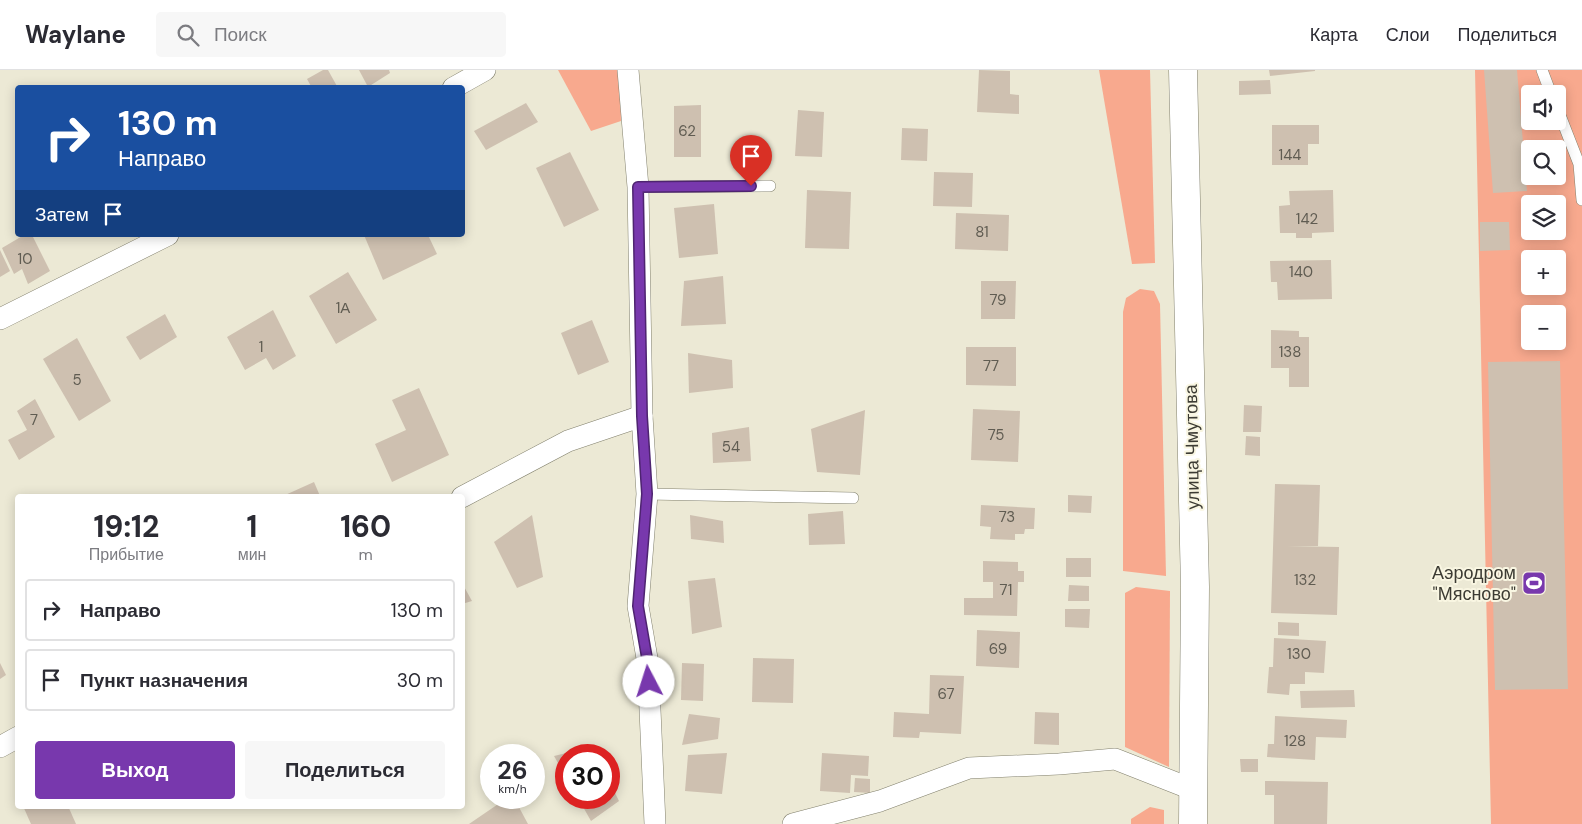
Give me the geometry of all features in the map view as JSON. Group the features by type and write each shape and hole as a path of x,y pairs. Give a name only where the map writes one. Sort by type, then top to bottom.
{"main road":[{"name":"улица Чмутова","path":"1183,70 1195,587 1193,824"}],"street":[{"path":"458,85 485,70"},
{"path":"628,70 638,187 642,416 647,494 638,606 648,664 655,824"},
{"path":"0,319 164,237"},
{"path":"465,496 568,441 642,416"},
{"path":"0,747 15,739"},
{"path":"793,824 880,801 969,768 1058,764 1115,758 1194,790"}],"lane":[{"path":"1542,70 1548,85"},
{"path":"1566,130 1579,164 1582,200"},
{"path":"638,187 770,186"},
{"path":"647,494 853,498"}],"shaded area":[{"path":"558,70 620,70 621,121 591,131"},
{"path":"1099,70 1150,70 1155,263 1132,264"},
{"name":"Аэродром \"Мясново\"","path":"1475,70 1582,70 1582,824 1491,824"},
{"path":"1140,289 1154,291 1160,304 1166,576 1123,571 1123,312 1126,298"},
{"path":"1136,587 1170,591 1169,767 1125,747 1125,593"},
{"path":"1150,807 1164,810 1164,824 1131,824 1131,819"}],"building":[{"path":"323,70 328,70 336,85 310,85 307,79"},
{"path":"359,70 389,70 390,73 371,85 367,85"},
{"path":"979,70 1010,71 1010,94 1019,95 1019,114 977,112"},
{"path":"1269,70 1315,70 1315,71 1270,76"},
{"path":"1484,70 1517,70 1523,140 1521,140 1521,185 1527,185 1527,191 1493,193"},
{"path":"1270,80 1271,94 1239,95 1239,81"},
{"path":"526,103 538,122 486,150 474,131"},
{"path":"701,105 701,157 674,157 674,106"},
{"path":"798,110 824,112 822,157 795,156"},
{"path":"1272,125 1319,125 1319,144 1308,144 1308,165 1272,165"},
{"path":"902,128 928,129 927,161 901,160"},
{"path":"570,152 599,210 564,227 536,168"},
{"path":"934,172 973,173 972,207 933,206"},
{"path":"807,190 851,192 849,249 805,248"},
{"path":"1333,190 1334,232 1312,233 1312,238 1296,238 1296,233 1280,233 1279,206 1290,205 1289,191"},
{"path":"714,204 718,254 679,258 674,208"},
{"path":"956,213 1009,215 1008,251 955,249"},
{"path":"1480,222 1509,222 1510,250 1480,251"},
{"path":"21,237 33,237 50,271 28,284 22,269 14,274 2,248"},
{"path":"365,237 429,237 437,254 383,280"},
{"path":"0,250 10,271 0,277"},
{"path":"1331,260 1332,299 1278,300 1277,282 1271,282 1270,261"},
{"path":"348,272 377,320 336,344 309,296"},
{"path":"723,276 726,324 681,326 684,281"},
{"path":"981,281 1016,281 1015,319 981,319"},
{"path":"273,310 296,356 273,370 266,358 245,370 227,337"},
{"path":"165,314 177,337 140,360 126,337"},
{"path":"592,320 609,362 578,375 561,333"},
{"path":"1271,330 1299,331 1299,337 1309,337 1309,387 1289,387 1289,368 1271,368"},
{"path":"77,338 111,401 79,421 43,359"},
{"path":"966,347 1016,347 1016,386 966,385"},
{"path":"688,353 732,360 733,388 689,393"},
{"path":"1560,361 1568,689 1495,690 1488,362"},
{"path":"419,388 449,455 392,482 375,444 406,430 392,400"},
{"path":"35,399 55,437 19,460 8,440 27,430 17,411"},
{"path":"1244,405 1262,406 1261,432 1243,432"},
{"path":"973,409 1020,411 1018,462 971,460"},
{"path":"865,410 860,475 817,472 811,429"},
{"path":"749,427 751,461 713,463 712,433"},
{"path":"1246,436 1260,437 1260,456 1245,455"},
{"path":"314,482 319,494 287,494"},
{"path":"1275,484 1320,485 1318,546 1287,546 1339,547 1337,615 1271,613"},
{"path":"1068,495 1092,496 1091,513 1068,512"},
{"path":"981,505 1035,508 1034,529 1025,529 1024,534 1015,534 1015,540 990,539 991,527 980,526"},
{"path":"843,511 845,544 809,545 808,514"},
{"path":"532,515 543,577 517,588 494,542"},
{"path":"690,515 723,521 724,543 691,539"},
{"path":"1066,558 1091,558 1091,577 1066,577"},
{"path":"983,561 1018,562 1018,571 1024,571 1024,582 1018,582 1017,616 964,615 964,598 993,598 993,582 983,582"},
{"path":"715,578 722,627 692,634 688,581"},
{"path":"1069,585 1089,586 1089,601 1068,601"},
{"path":"465,588 472,601 465,603"},
{"path":"1065,609 1090,609 1089,628 1065,627"},
{"path":"1278,622 1299,623 1299,636 1278,635"},
{"path":"977,630 1020,632 1019,668 976,666"},
{"path":"1274,638 1326,641 1324,673 1305,672 1305,684 1290,684 1289,695 1267,693 1269,667 1273,667"},
{"path":"753,658 794,659 793,703 752,702"},
{"path":"0,663 6,675 0,679"},
{"path":"682,663 704,664 703,701 681,700"},
{"path":"930,675 964,676 961,734 920,732 919,738 893,737 894,712 929,714"},
{"path":"1354,690 1355,707 1301,708 1300,691"},
{"path":"1035,712 1059,713 1059,745 1034,744"},
{"path":"689,714 720,718 718,739 682,745"},
{"path":"1275,716 1347,720 1346,738 1316,737 1315,760 1267,757 1268,744 1274,744"},
{"path":"727,753 722,794 685,791 688,755"},
{"path":"822,753 869,756 868,776 851,775 850,793 820,791"},
{"path":"1240,759 1258,759 1258,772 1241,772"},
{"path":"855,778 870,779 870,793 854,792"},
{"path":"1265,781 1328,782 1327,824 1274,824 1274,795 1265,795"},
{"path":"24,809 69,809 76,824 31,824"},
{"path":"491,809 520,809 528,824 469,824"},
{"path":"584,809 608,809 591,821"}],"place":[{"name":"Аэродром \"Мясново\"","path":"1534,583"}],"route":[{"path":"649,682 648,664 638,606 647,494 642,416 638,187 751,186"}]}
